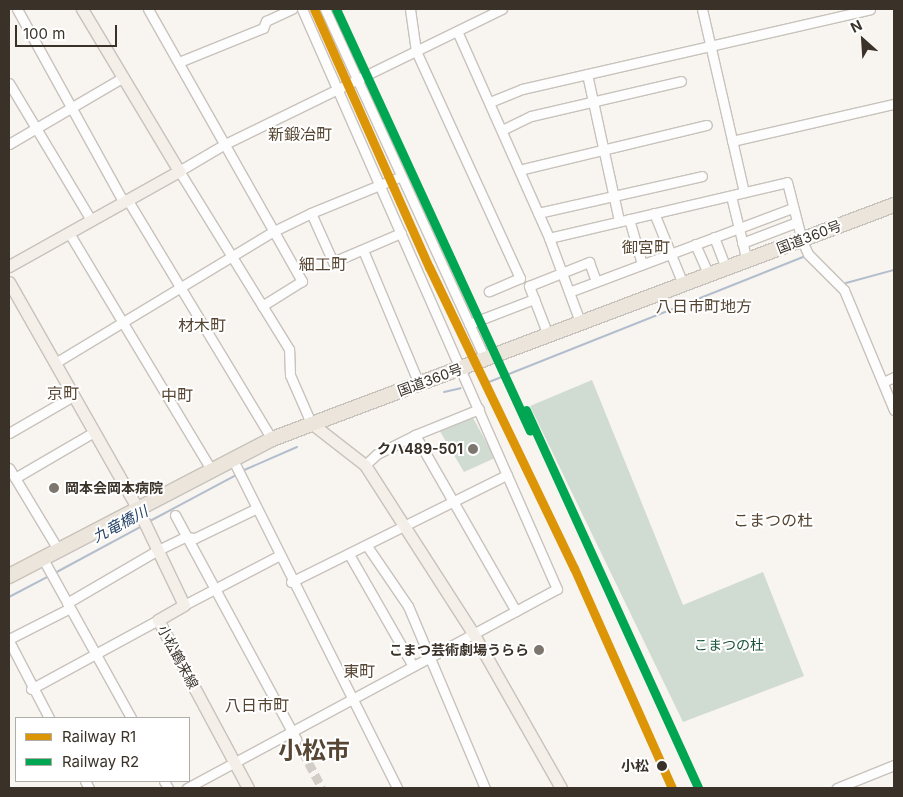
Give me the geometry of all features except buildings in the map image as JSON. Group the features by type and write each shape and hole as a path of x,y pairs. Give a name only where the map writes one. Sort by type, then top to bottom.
{"highway":[{"name":"国道360号","path":"9,576 48,569 58,551 140,515 211,469 234,464 272,439 894,205"}],"main road":[{"path":"9,266 179,171 82,9"},
{"path":"9,282 140,515 184,605"},
{"path":"311,423 365,465 473,633 561,788"},
{"name":"小松鶴来線","path":"184,605 158,620 248,788"}],"street":[{"path":"17,9 125,200 272,439"},
{"path":"148,9 302,281 262,306"},
{"path":"178,62 263,28 266,21 292,9"},
{"path":"187,788 294,735 430,656 557,589 462,369 302,9"},
{"path":"325,9 398,177 485,360"},
{"path":"410,9 416,51 520,278 489,291"},
{"path":"311,423 290,375 289,349 179,171 225,144 502,9"},
{"path":"702,9 744,192"},
{"path":"490,102 522,89 870,9"},
{"path":"457,30 549,238 580,322"},
{"path":"587,74 619,221"},
{"path":"9,144 122,78"},
{"path":"502,130 531,116 681,81"},
{"path":"9,83 91,220"},
{"path":"732,141 894,104"},
{"path":"519,170 707,125"},
{"path":"538,213 702,176"},
{"path":"55,363 274,231 311,213 398,177"},
{"path":"549,238 787,182 802,241 808,254 844,290 894,410"},
{"path":"730,196 747,261"},
{"path":"569,292 793,208"},
{"path":"311,213 333,262 401,233"},
{"path":"654,213 683,284"},
{"path":"629,219 642,264"},
{"path":"742,243 797,222"},
{"path":"69,234 211,469"},
{"path":"714,237 726,269"},
{"path":"695,244 709,275"},
{"path":"363,250 419,384"},
{"path":"548,335 529,286 589,262 596,281"},
{"path":"469,324 534,299"},
{"path":"883,382 894,377"},
{"path":"9,434 74,396"},
{"path":"365,465 377,454 415,435 479,409"},
{"path":"15,478 94,432"},
{"path":"415,435 455,501 516,611"},
{"path":"234,464 291,582 397,788"},
{"path":"9,468 58,551"},
{"path":"291,582 350,556 508,475"},
{"path":"49,717 31,689 9,640 69,606 155,548 185,537 195,538 255,509"},
{"path":"175,515 213,589 294,735"},
{"path":"367,546 408,606 485,788"},
{"path":"184,605 278,556"},
{"path":"350,556 412,666"},
{"path":"48,569 130,717"},
{"path":"31,689 158,620"},
{"path":"837,788 894,765"}],"green space":[{"name":"こまつの杜","path":"592,380 683,605 763,572 804,676 683,722 530,406"},
{"path":"472,416 495,458 464,472 438,428"}],"waterway":[{"path":"489,382 803,257"},
{"path":"846,283 894,270"},
{"path":"444,392 461,388"},
{"name":"九竜橋川","path":"242,471 297,447"},
{"name":"九竜橋川","path":"150,521 236,475"},
{"name":"九竜橋川","path":"53,574 142,526"},
{"name":"九竜橋川","path":"9,597 49,576"}],"tunnel":[{"path":"296,739 322,788"}],"rail line":[{"name":"R1","path":"314,9 429,267 574,568 672,788"},
{"name":"R2","path":"336,9 530,430"},
{"name":"R2","path":"526,410 698,788"}],"place":[{"name":"クハ489-501","path":"473,449"},
{"name":"岡本会岡本病院","path":"54,488"},
{"name":"こまつ芸術劇場うらら","path":"539,650"},
{"name":"小松","path":"662,766"}],"district":[{"name":"新鍛冶町","path":"300,134"},
{"name":"御宮町","path":"646,247"},
{"name":"細工町","path":"323,264"},
{"name":"八日市町地方","path":"704,306"},
{"name":"材木町","path":"202,325"},
{"name":"京町","path":"63,393"},
{"name":"中町","path":"177,395"},
{"name":"こまつの杜","path":"773,520"},
{"name":"東町","path":"359,671"},
{"name":"八日市町","path":"257,705"},
{"name":"小松市","path":"314,751"}]}
